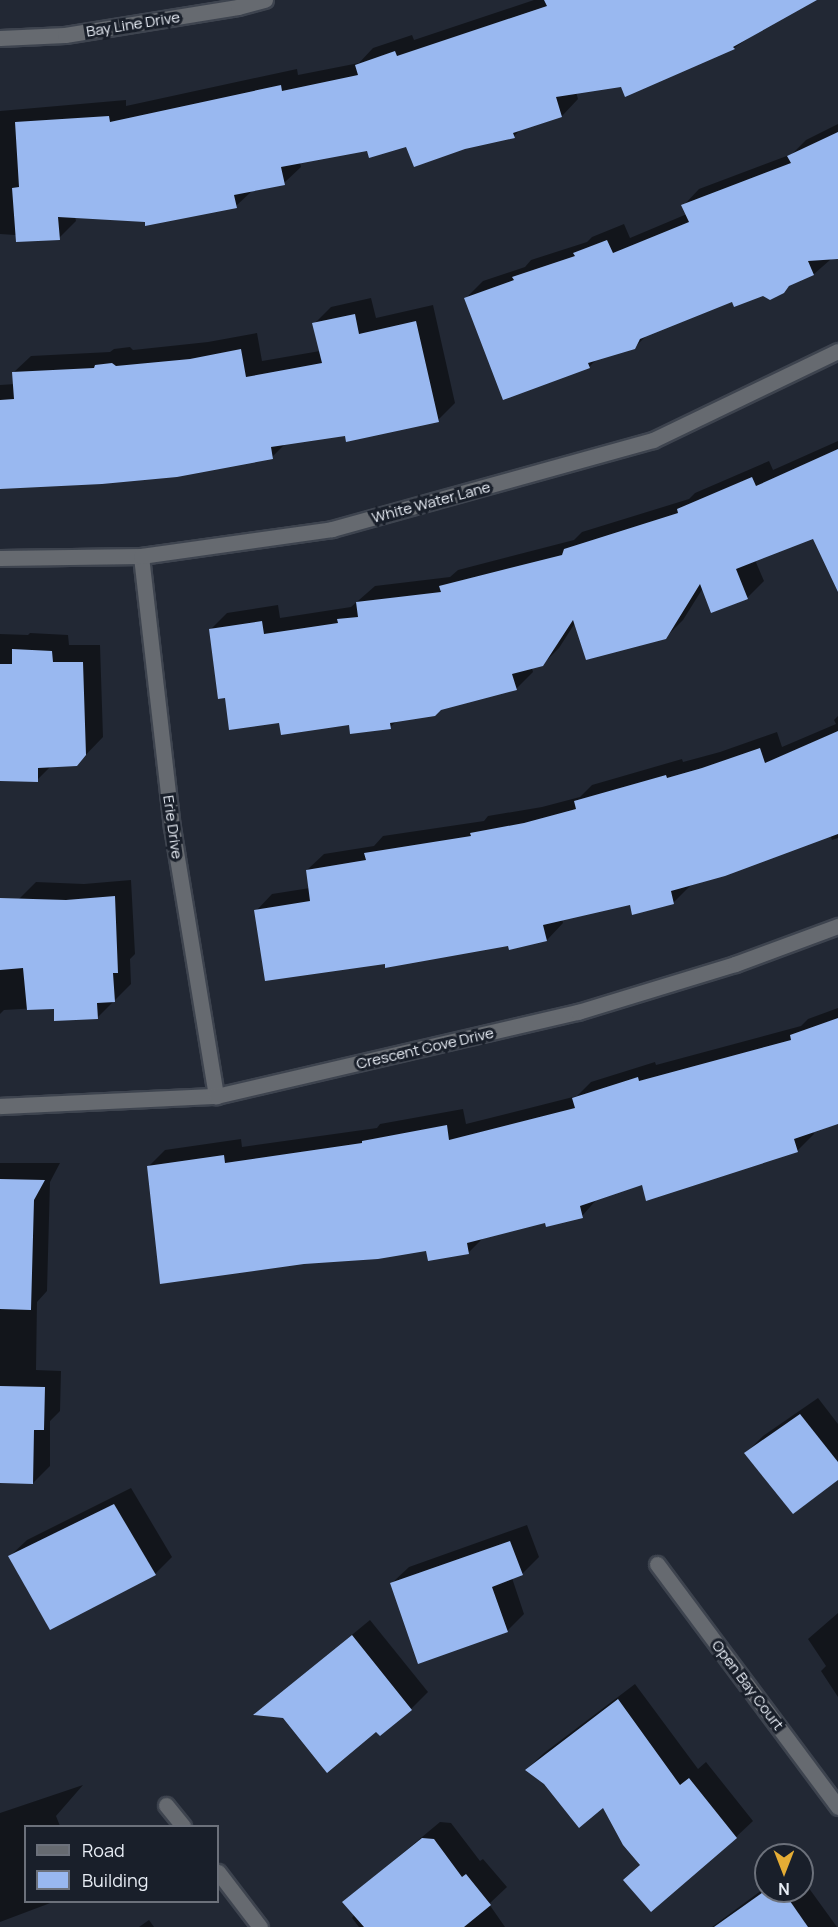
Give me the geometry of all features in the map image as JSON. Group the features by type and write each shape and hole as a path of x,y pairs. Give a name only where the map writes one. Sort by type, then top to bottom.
{"street":[{"name":"Bay Line Drive","path":"0,38 65,35 238,7 265,0"},
{"name":"White Water Lane","path":"0,558 141,556 332,529 653,440 838,351"},
{"name":"Erie Drive","path":"141,556 172,827 216,1096"},
{"name":"Crescent Cove Drive","path":"0,1107 216,1096 578,1012 735,964 838,926"},
{"name":"Open Bay Court","path":"657,1564 838,1807"},
{"path":"166,1805 181,1825"},
{"path":"219,1873 260,1927"}],"building":[{"path":"544,0 817,0 733,47 735,49 625,97 621,87 556,97 562,117 513,133 515,138 465,149 414,167 406,147 369,158 367,151 281,167 285,185 234,195 237,208 145,226 145,222 58,217 60,240 16,242 12,188 19,187 15,122 109,116 110,122 281,85 282,91 358,75 355,65 395,51 397,56 547,6"},
{"path":"838,132 838,259 808,261 814,275 789,286 784,293 770,300 763,296 734,307 732,302 640,339 635,349 588,363 590,368 503,400 464,298 514,280 512,277 575,256 573,253 607,240 613,253 689,222 681,205 791,163 787,156"},
{"path":"355,314 359,334 416,321 439,422 346,442 345,436 271,447 273,459 177,477 102,484 0,489 0,400 14,399 12,372 94,368 95,365 112,363 116,366 190,359 241,349 246,377 322,363 312,323"},
{"path":"838,449 838,592 813,539 736,569 748,599 711,613 700,584 666,639 586,660 573,620 543,666 512,674 517,690 441,710 435,716 390,723 391,729 350,734 349,725 281,735 279,723 229,730 225,698 218,699 209,629 262,621 264,634 338,623 337,619 358,617 356,602 441,592 439,586 562,555 564,549 678,513 677,509 752,477 756,486"},
{"path":"12,649 52,651 53,662 83,662 86,755 77,766 38,768 38,782 0,781 0,664 12,664"},
{"path":"838,731 838,834 725,876 671,891 674,904 632,915 630,905 543,925 547,941 509,950 508,946 385,968 385,964 265,981 254,910 310,901 306,870 366,860 364,853 471,836 470,833 524,823 576,809 574,801 666,775 667,778 760,748 765,763"},
{"path":"115,896 118,973 113,973 115,1002 97,1003 98,1019 54,1021 54,1009 27,1010 23,968 0,970 0,898 66,900"},
{"path":"838,1018 838,1124 794,1139 798,1152 646,1201 642,1185 580,1206 583,1218 546,1227 545,1223 467,1243 469,1254 428,1261 426,1251 378,1259 304,1264 160,1284 147,1166 224,1155 225,1163 362,1143 362,1141 447,1125 449,1140 575,1108 572,1098 638,1077 639,1081 791,1040 790,1035"},
{"path":"0,1179 45,1180 34,1200 31,1310 0,1309"},
{"path":"0,1386 45,1387 44,1430 34,1430 33,1484 0,1483"},
{"path":"800,1414 838,1462 838,1480 793,1514 744,1453"},
{"path":"114,1504 156,1575 50,1630 8,1556"},
{"path":"510,1541 523,1575 492,1587 508,1632 418,1664 390,1583"},
{"path":"352,1635 412,1710 380,1736 376,1732 327,1773 283,1718 253,1715"},
{"path":"618,1699 680,1785 689,1778 737,1838 651,1912 623,1880 640,1865 623,1845 603,1808 579,1828 544,1784 525,1770"},
{"path":"422,1838 434,1839 462,1877 466,1874 491,1905 464,1927 364,1927 342,1902"},
{"path":"754,1899 754,1903 791,1903 808,1927 714,1927"}]}
